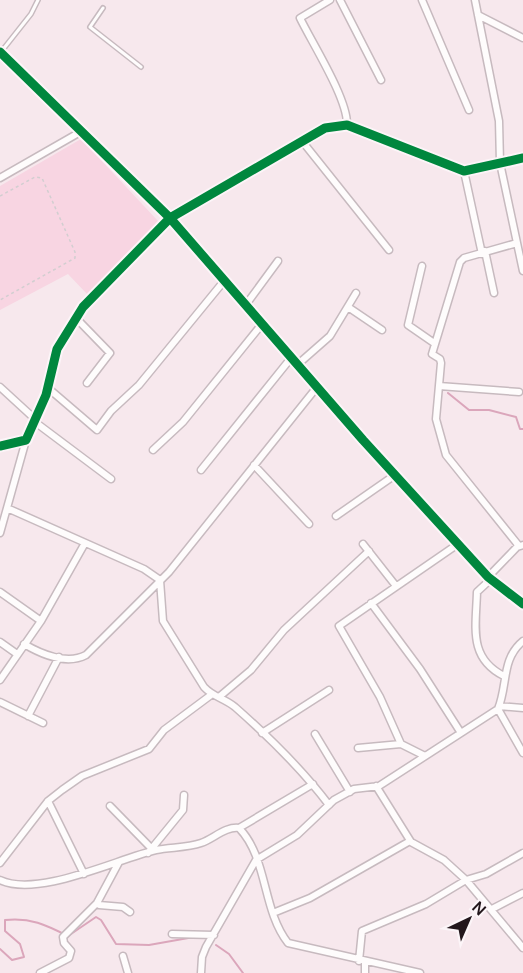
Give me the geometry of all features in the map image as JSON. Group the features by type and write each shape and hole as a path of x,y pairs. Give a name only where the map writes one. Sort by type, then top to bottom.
{"street":[{"path":"330,0 300,18 338,93 347,115 346,125"},
{"path":"340,0 381,80"},
{"path":"422,0 469,110"},
{"path":"475,0 500,121 500,163 523,272"},
{"path":"478,15 523,38"},
{"path":"0,52 170,218 394,475 489,578 523,604"},
{"path":"0,533 26,440 36,421 48,388 57,349 83,307 170,218 325,128 346,125 464,171 523,158"},
{"path":"0,178 82,131"},
{"path":"302,141 389,250"},
{"path":"464,171 494,292"},
{"path":"504,676 490,669 476,648 477,592 521,545 446,455 436,419 441,363 440,359 432,354 456,269 464,258 517,243"},
{"path":"246,306 278,261"},
{"path":"422,266 408,325 434,343"},
{"path":"48,388 97,430 111,411 139,385 224,281"},
{"path":"201,470 294,362 330,336 356,293"},
{"path":"348,307 382,330"},
{"path":"76,318 110,353 87,383"},
{"path":"153,450 183,422 262,324"},
{"path":"439,386 519,392"},
{"path":"0,387 36,421 111,479"},
{"path":"24,644 42,654 76,659 86,655 169,573 317,387"},
{"path":"0,446 26,440"},
{"path":"254,465 309,524"},
{"path":"336,516 394,475"},
{"path":"0,500 8,507 144,569 160,580"},
{"path":"0,680 40,621 85,543"},
{"path":"363,544 396,586"},
{"path":"401,744 366,671 338,628 458,544"},
{"path":"0,863 48,801 82,776 149,749 164,730 251,670 284,630 324,590 369,551"},
{"path":"160,580 163,621 215,696 232,705 262,733 313,784 329,805"},
{"path":"0,592 40,621"},
{"path":"371,603 420,669 461,733"},
{"path":"523,641 513,649 504,676 498,708 523,753"},
{"path":"0,642 17,654"},
{"path":"28,716 59,657"},
{"path":"262,733 328,690"},
{"path":"0,702 43,723"},
{"path":"201,973 202,957 256,860 297,836 329,805 350,792 376,786 498,708 523,708"},
{"path":"315,734 350,792"},
{"path":"358,748 401,744 425,756"},
{"path":"0,880 13,884 84,874 149,850 200,844 228,829 239,828 313,784"},
{"path":"376,786 410,841 444,860 466,880 523,948"},
{"path":"149,850 183,810 184,795"},
{"path":"48,801 84,874"},
{"path":"110,806 149,850"},
{"path":"239,828 256,860 273,913 288,943 362,962 420,973"},
{"path":"273,913 310,898 410,841"},
{"path":"365,973 362,962 362,932 426,904 466,880 486,874 523,853"},
{"path":"40,973 69,958 71,951 64,943 64,935 97,903 119,862"},
{"path":"492,909 523,893"},
{"path":"97,903 123,907 130,912"},
{"path":"172,934 214,934"},
{"path":"123,956 128,973"}],"lane":[{"path":"0,52 31,14 38,0"},
{"path":"103,8 90,27 141,67"}],"path":[{"path":"0,196 34,177 42,178 75,252 75,258 0,300"}],"shaded area":[{"path":"81,139 158,221 88,295 68,274 0,310 0,186"}],"waterway":[{"path":"448,393 469,410 489,410 516,417 520,429 523,429"},
{"path":"0,949 12,960 24,957 20,944 5,931 5,920 14,919 38,923 68,936 96,917 101,920 116,944 149,945 194,937"},
{"path":"216,945 229,954 243,973"}],"cycle path":[{"path":"0,52 170,218 363,440 488,577 523,604"},
{"path":"0,446 26,440 46,395 57,349 83,307 170,218 325,128 347,125 464,171 523,158"}]}
